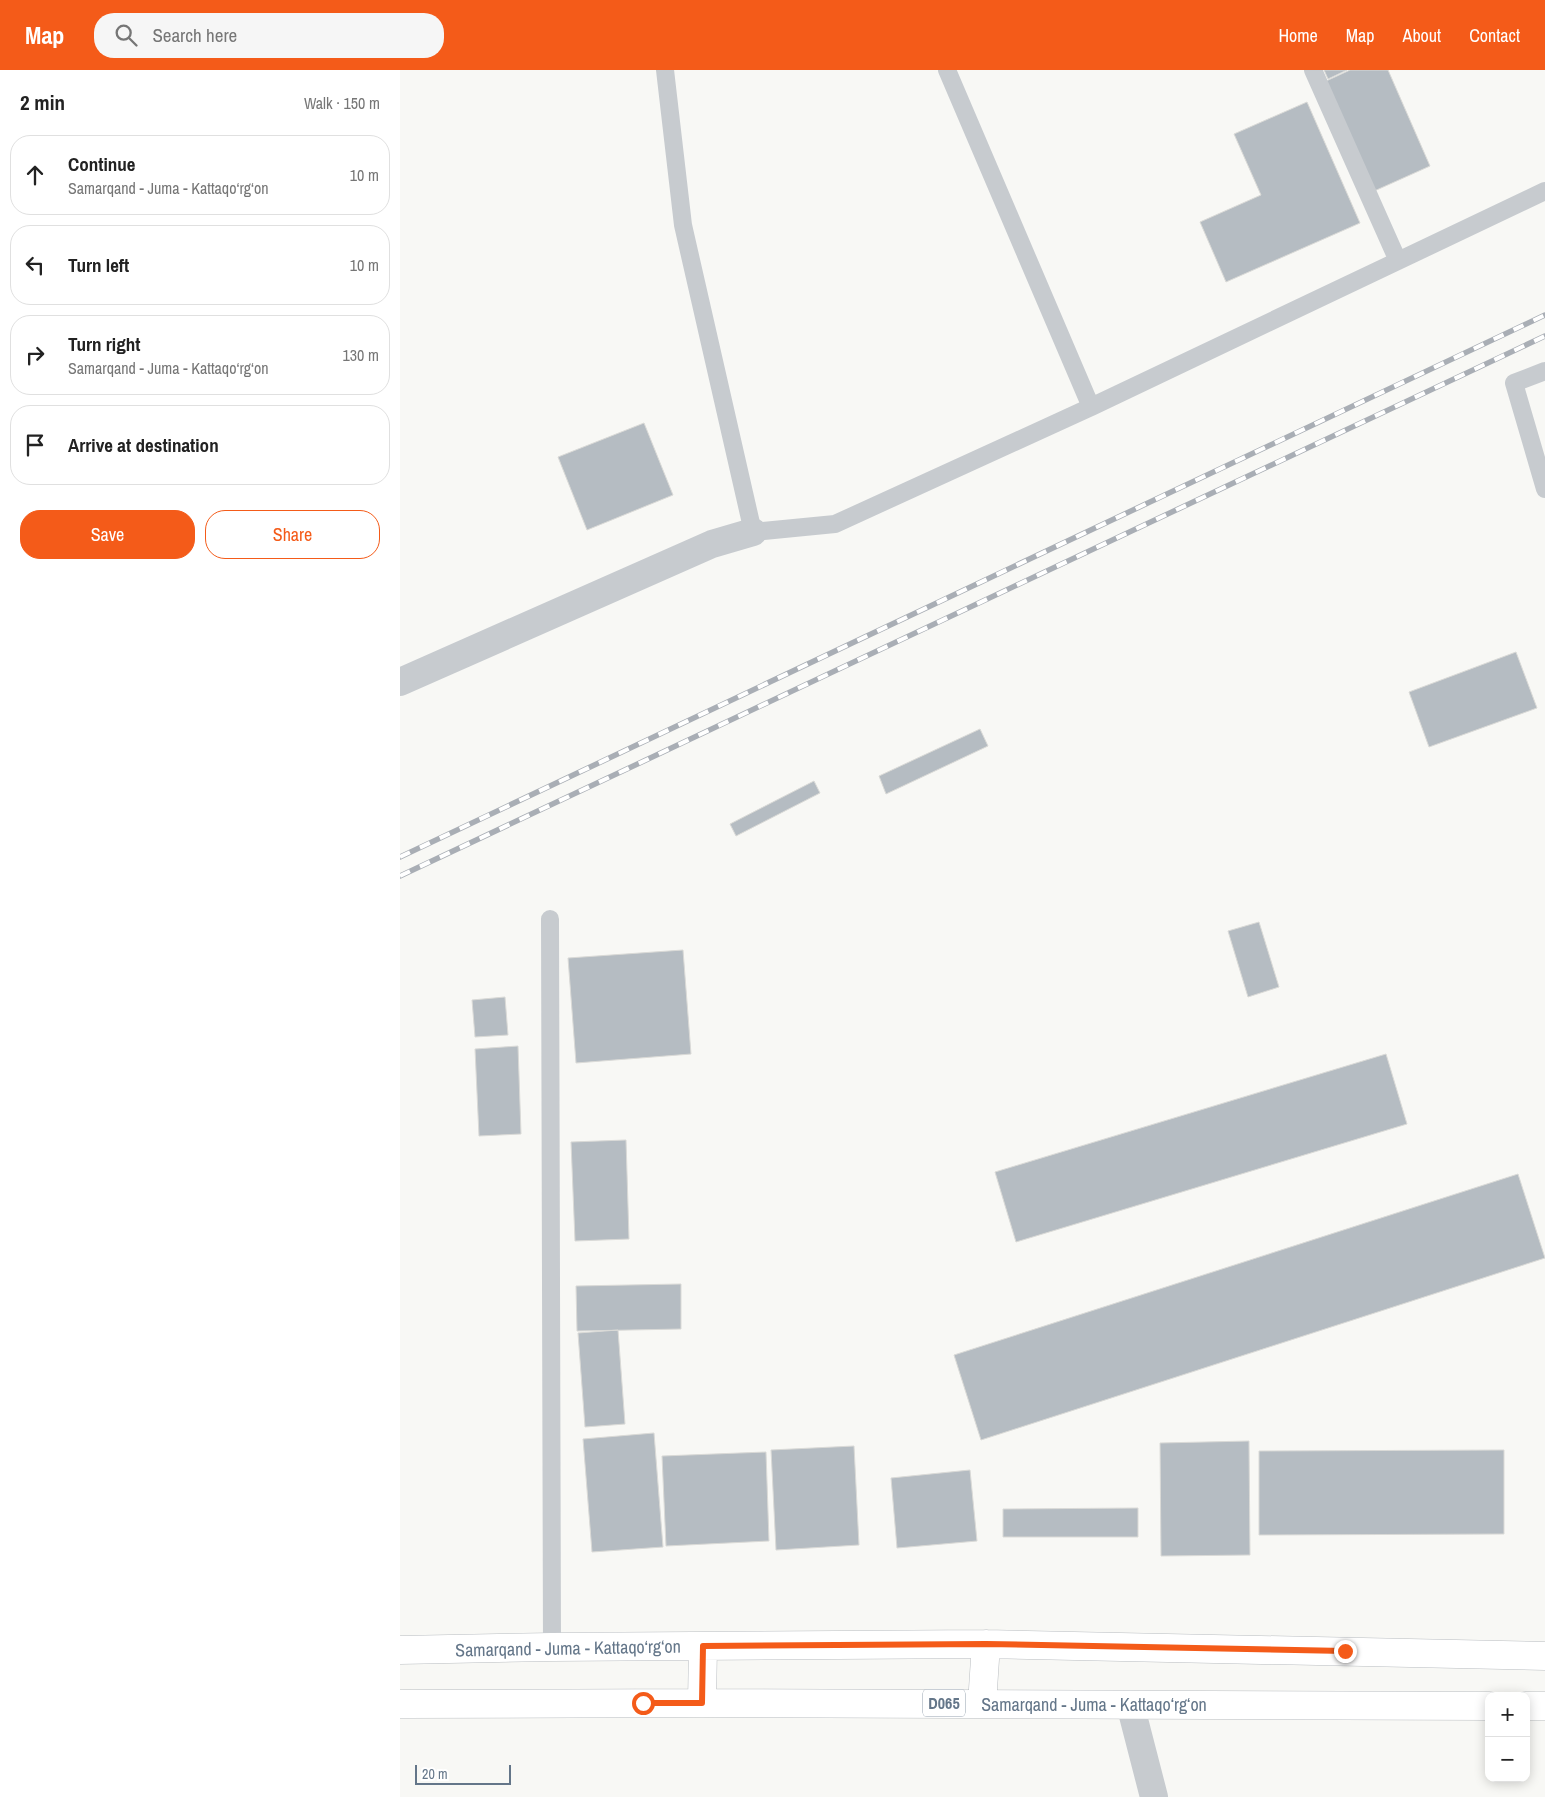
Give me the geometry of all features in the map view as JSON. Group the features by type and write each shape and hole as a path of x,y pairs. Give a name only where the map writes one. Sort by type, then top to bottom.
{"main road":[{"name":"Samarqand - Juma - Kattaqo‘rg‘on","path":"400,1650 986,1644 1545,1656"},
{"path":"982,1704 986,1644"},
{"path":"702,1703 703,1646"},
{"name":"Samarqand - Juma - Kattaqo‘rg‘on","path":"400,1704 702,1703 1485,1706"},
{"path":"1530,1706 1545,1706"}],"street":[{"path":"400,682 712,544 753,532"},
{"path":"1130,1704 1154,1797"}],"lane":[{"path":"665,70 683,225 753,532 835,524 1091,407 1545,191"},
{"path":"947,70 1091,407"},
{"path":"1313,70 1398,261"},
{"path":"1545,371 1514,383 1545,489"},
{"path":"550,919 552,1647"}],"building":[{"path":"1324,70 1347,70 1328,79"},
{"path":"1350,70 1388,70 1430,166 1372,192 1324,82"},
{"path":"1307,102 1360,223 1226,282 1200,222 1261,195 1234,134"},
{"path":"644,423 673,495 587,530 558,457"},
{"path":"1516,652 1537,708 1429,747 1409,692"},
{"path":"980,729 988,746 886,794 879,776"},
{"path":"814,781 820,793 736,836 730,824"},
{"path":"1259,922 1279,987 1248,997 1228,931"},
{"path":"683,950 691,1054 576,1063 568,958"},
{"path":"505,997 508,1035 475,1037 472,1000"},
{"path":"518,1046 521,1134 479,1136 475,1049"},
{"path":"1386,1054 1407,1124 1016,1242 995,1172"},
{"path":"626,1140 629,1239 575,1241 571,1142"},
{"path":"1518,1174 1545,1258 981,1440 954,1355"},
{"path":"681,1284 681,1329 577,1331 576,1286"},
{"path":"618,1330 625,1424 585,1427 578,1333"},
{"path":"654,1433 663,1547 592,1552 583,1439"},
{"path":"1249,1441 1250,1555 1161,1556 1160,1443"},
{"path":"854,1446 859,1545 776,1550 771,1450"},
{"path":"1504,1450 1504,1534 1259,1535 1259,1451"},
{"path":"766,1452 769,1541 666,1546 662,1456"},
{"path":"970,1470 977,1541 897,1548 891,1478"},
{"path":"1138,1508 1138,1537 1003,1537 1003,1509"}],"railway":[{"path":"400,857 1545,315"},
{"path":"400,876 1545,336"}],"route":[{"path":"643,1703 702,1703 703,1646 986,1644 1345,1651"}]}
